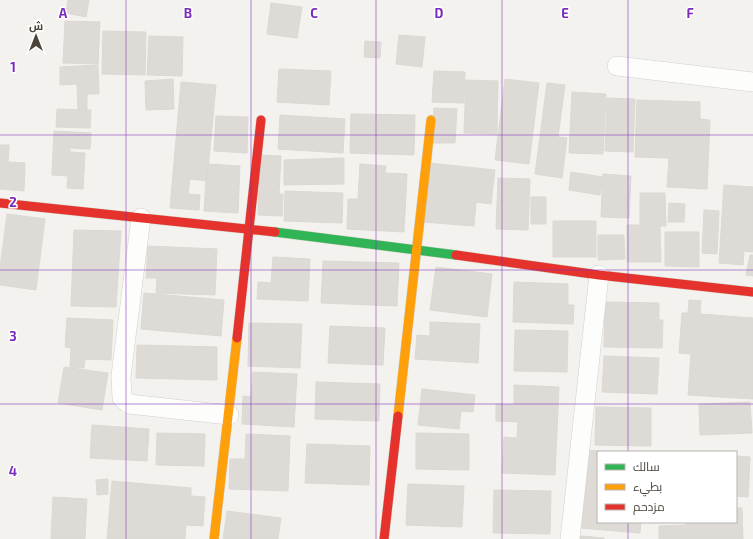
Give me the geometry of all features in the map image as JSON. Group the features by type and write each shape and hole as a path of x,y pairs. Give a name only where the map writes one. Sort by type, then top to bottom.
{"street":[{"path":"617,66 753,82"},
{"path":"214,539 250,229 261,120"},
{"path":"384,539 431,120"},
{"path":"0,203 250,229 417,249 599,275 753,292"},
{"path":"141,218 120,376 122,398 129,404 228,415"},
{"path":"570,539 599,275"}],"building":[{"path":"68,0 89,0 86,17 66,13"},
{"path":"271,3 302,7 297,38 267,34"},
{"path":"65,21 100,22 98,64 63,63"},
{"path":"103,31 146,32 145,75 102,74"},
{"path":"399,35 425,37 422,67 396,64"},
{"path":"149,36 183,37 182,76 147,75"},
{"path":"365,41 381,42 380,58 364,57"},
{"path":"98,65 99,94 87,94 87,110 78,110 77,84 60,85 60,67"},
{"path":"279,69 331,71 329,105 277,102"},
{"path":"434,71 465,72 464,103 432,102"},
{"path":"173,79 174,109 146,110 145,81"},
{"path":"505,79 539,83 529,164 495,160"},
{"path":"466,80 498,81 497,134 464,133"},
{"path":"181,82 216,85 207,181 190,179 188,194 200,195 199,210 170,208"},
{"path":"547,83 565,85 558,137 567,138 562,178 535,174"},
{"path":"572,92 606,94 603,154 569,153"},
{"path":"607,98 635,99 633,152 605,151"},
{"path":"637,100 700,102 700,119 710,120 707,189 667,187 669,158 635,157"},
{"path":"434,108 457,109 455,143 432,143"},
{"path":"57,109 91,110 90,128 56,127"},
{"path":"351,114 415,115 414,155 350,153"},
{"path":"280,115 345,119 343,153 278,149"},
{"path":"216,116 248,117 247,153 214,151"},
{"path":"54,131 91,133 90,149 70,148 70,152 85,153 83,189 67,188 68,176 52,175"},
{"path":"0,145 9,145 8,162 25,163 24,191 0,189"},
{"path":"260,155 281,156 279,194 283,194 282,216 258,215"},
{"path":"344,158 344,184 284,185 284,160"},
{"path":"429,163 495,170 491,204 476,202 474,226 423,222"},
{"path":"207,164 240,166 238,213 204,211"},
{"path":"360,164 386,166 385,173 407,174 404,232 347,229 348,199 358,199"},
{"path":"571,172 603,177 600,195 569,190"},
{"path":"603,174 631,176 629,218 601,217"},
{"path":"498,178 530,179 528,230 496,229"},
{"path":"724,185 753,187 753,252 744,251 743,265 719,263"},
{"path":"285,191 343,193 342,223 284,221"},
{"path":"640,193 665,193 666,226 660,226 661,262 627,262 627,225 640,225"},
{"path":"531,197 546,197 546,224 531,224"},
{"path":"669,203 685,204 684,222 668,222"},
{"path":"704,210 719,211 717,254 702,253"},
{"path":"7,214 45,219 36,290 0,285 0,268"},
{"path":"553,221 596,221 596,257 553,257"},
{"path":"74,230 121,231 116,307 71,306"},
{"path":"665,232 699,232 699,267 665,266"},
{"path":"598,235 624,235 625,259 598,260"},
{"path":"148,246 217,249 215,295 156,293 157,278 146,278"},
{"path":"750,255 753,255 753,276 746,275"},
{"path":"273,257 310,259 308,301 257,299 258,282 271,283"},
{"path":"323,261 399,263 397,306 321,303"},
{"path":"436,267 492,274 487,317 430,310"},
{"path":"514,282 568,284 568,305 574,305 573,324 513,322"},
{"path":"144,293 224,300 221,336 141,329"},
{"path":"689,300 701,301 700,314 753,318 753,399 688,395 691,354 679,353 682,313 688,313"},
{"path":"605,302 659,303 659,320 663,320 662,348 604,347"},
{"path":"67,318 113,320 111,360 85,359 84,368 70,367 71,348 65,347"},
{"path":"430,322 480,324 478,363 415,359 417,335 430,336"},
{"path":"249,323 302,324 300,368 248,366"},
{"path":"330,326 385,328 383,365 328,363"},
{"path":"515,330 568,331 567,372 514,371"},
{"path":"137,345 217,347 217,380 136,378"},
{"path":"604,356 659,358 657,394 602,392"},
{"path":"64,367 108,373 102,410 58,403"},
{"path":"253,372 297,374 294,427 242,424 243,396 251,397"},
{"path":"316,382 380,384 379,421 315,419"},
{"path":"514,385 559,387 555,475 502,473 504,437 517,438 518,422 496,421 496,404 514,405"},
{"path":"422,389 475,395 473,412 461,411 459,429 418,425"},
{"path":"750,402 752,433 700,435 699,404"},
{"path":"596,407 651,408 651,446 595,445"},
{"path":"92,425 149,429 147,461 90,458"},
{"path":"157,433 205,434 204,466 156,465"},
{"path":"416,433 469,434 469,470 416,469"},
{"path":"246,434 290,436 288,491 229,489 230,459 245,459"},
{"path":"307,444 370,446 369,485 305,483"},
{"path":"586,450 597,451 597,523 641,523 640,533 580,528"},
{"path":"737,456 750,457 748,497 737,496"},
{"path":"108,479 108,494 97,495 96,480"},
{"path":"112,481 191,488 191,496 205,497 203,526 186,525 185,539 107,539"},
{"path":"408,484 464,486 462,527 406,525"},
{"path":"494,490 551,491 550,534 493,533"},
{"path":"53,497 87,499 85,539 51,539"},
{"path":"737,508 742,508 743,539 659,539 659,526 686,525 686,523 737,523"},
{"path":"227,511 281,518 278,539 223,539"},
{"path":"581,536 604,538 604,539 580,539"}],"traffic: fast":[{"path":"275,232 456,255"}],"traffic: slow":[{"path":"398,416 431,120"},
{"path":"214,539 237,338"}],"traffic: jam":[{"path":"237,338 261,120"},
{"path":"0,203 275,232"},
{"path":"456,255 599,275 753,292"},
{"path":"384,539 398,416"}]}
